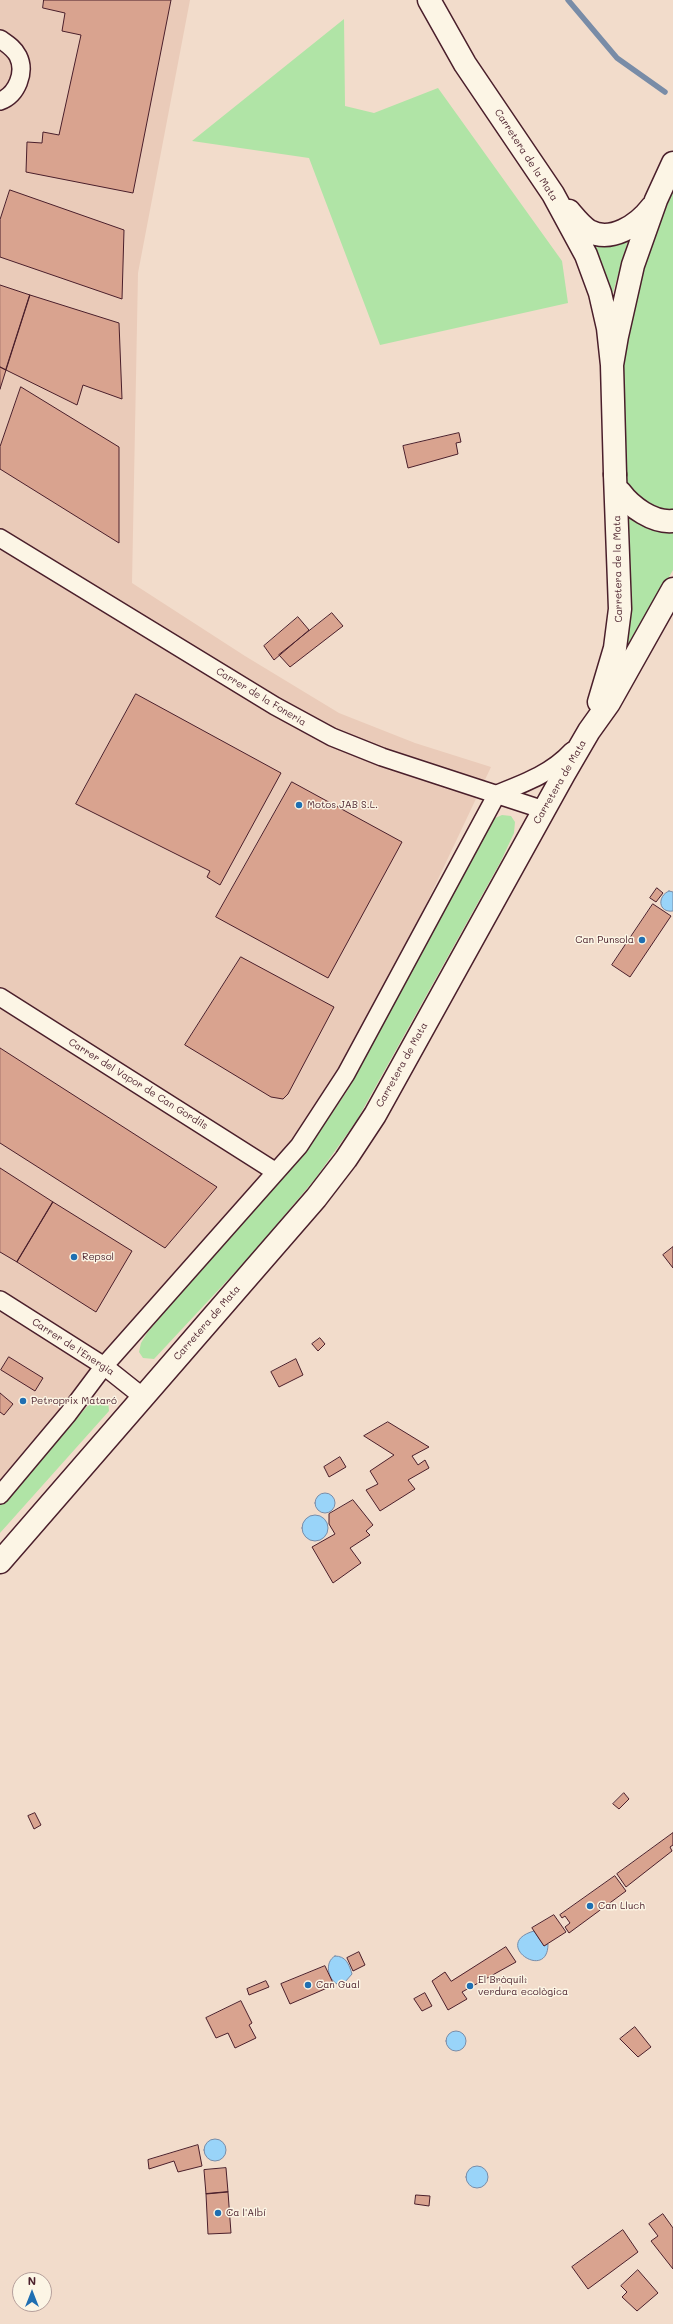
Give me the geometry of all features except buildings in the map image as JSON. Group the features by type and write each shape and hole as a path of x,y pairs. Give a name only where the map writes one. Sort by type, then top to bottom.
{"street":[{"name":"Carretera de la Mata","path":"429,0 465,64 553,194 586,255 600,293 608,328 612,365 618,483 620,589 619,628 608,676 589,731"},
{"path":"0,39 13,48 21,64 20,79 13,92 0,101"},
{"path":"612,365 633,265 656,200 673,163"},
{"path":"553,194 582,225 590,231 610,235 631,226 641,219 656,200"},
{"path":"618,483 626,500 646,515 656,519 673,521"},
{"name":"Carrer de la Foneria","path":"0,538 275,706 332,737 382,757 544,810"},
{"path":"589,731 609,703 673,589"},
{"name":"Carretera de Mata","path":"497,794 529,781 560,764 589,731"},
{"name":"Carretera de Mata","path":"0,1562 316,1198 346,1159 375,1114 589,731"},
{"path":"0,1496 64,1418 104,1366 299,1146 346,1074 497,794"},
{"name":"Carrer del Vapor de Can Gordils","path":"0,997 276,1172"},
{"name":"Carrer de l'Energia","path":"0,1300 104,1366 143,1397"}],"shaded area":[{"path":"0,0 190,0 138,273 132,583 245,656 339,713 415,743 491,767 346,1074 299,1146 0,1495"}],"green space":[{"path":"344,19 345,106 374,113 438,88 562,261 568,303 380,345 309,158 192,141"},
{"path":"673,180 673,512 642,502 630,489 623,474 620,387 625,332 639,275"},
{"path":"628,240 612,296 593,244 616,246"},
{"path":"626,516 654,530 673,532 673,570 623,658"},
{"path":"502,815 511,816 515,822 514,833 501,861 357,1120 315,1179 251,1255 154,1359 143,1358 139,1352 141,1343 147,1333 251,1215 301,1155 347,1091 493,819"},
{"path":"100,1398 108,1401 109,1411 0,1533 0,1505 92,1401"}],"water":[{"path":"669,891 673,892 673,911 664,909 661,904 662,897"},
{"path":"325,1493 332,1496 335,1503 332,1510 325,1513 318,1510 315,1503 318,1496"},
{"path":"315,1515 324,1519 328,1528 324,1537 315,1541 306,1537 302,1528 306,1519"},
{"path":"534,1931 544,1946 548,1944 546,1955 540,1960 532,1960 524,1957 519,1951 518,1944 522,1937"},
{"path":"335,1956 342,1957 346,1961 352,1974 345,1982 337,1984 331,1978 328,1970 329,1962"},
{"path":"456,2031 463,2034 466,2041 463,2048 456,2051 449,2048 446,2041 449,2034"},
{"path":"215,2139 223,2142 226,2150 223,2158 215,2161 207,2158 204,2150 207,2142"},
{"path":"477,2166 485,2169 488,2177 485,2185 477,2188 469,2185 466,2177 469,2169"}],"waterway":[{"path":"568,0 617,58 665,92"}],"place":[{"name":"Motos JAB S.L.","path":"299,805"},
{"name":"Can Punsola","path":"642,940"},
{"name":"Repsol","path":"74,1257"},
{"name":"Petroprix Mataró","path":"23,1401"},
{"name":"Can Lluch","path":"590,1906"},
{"name":"Can Gual","path":"308,1985"},
{"name":"El Bròquil: verdura ecològica","path":"470,1986"},
{"name":"Ca l'Albí","path":"218,2213"}]}
